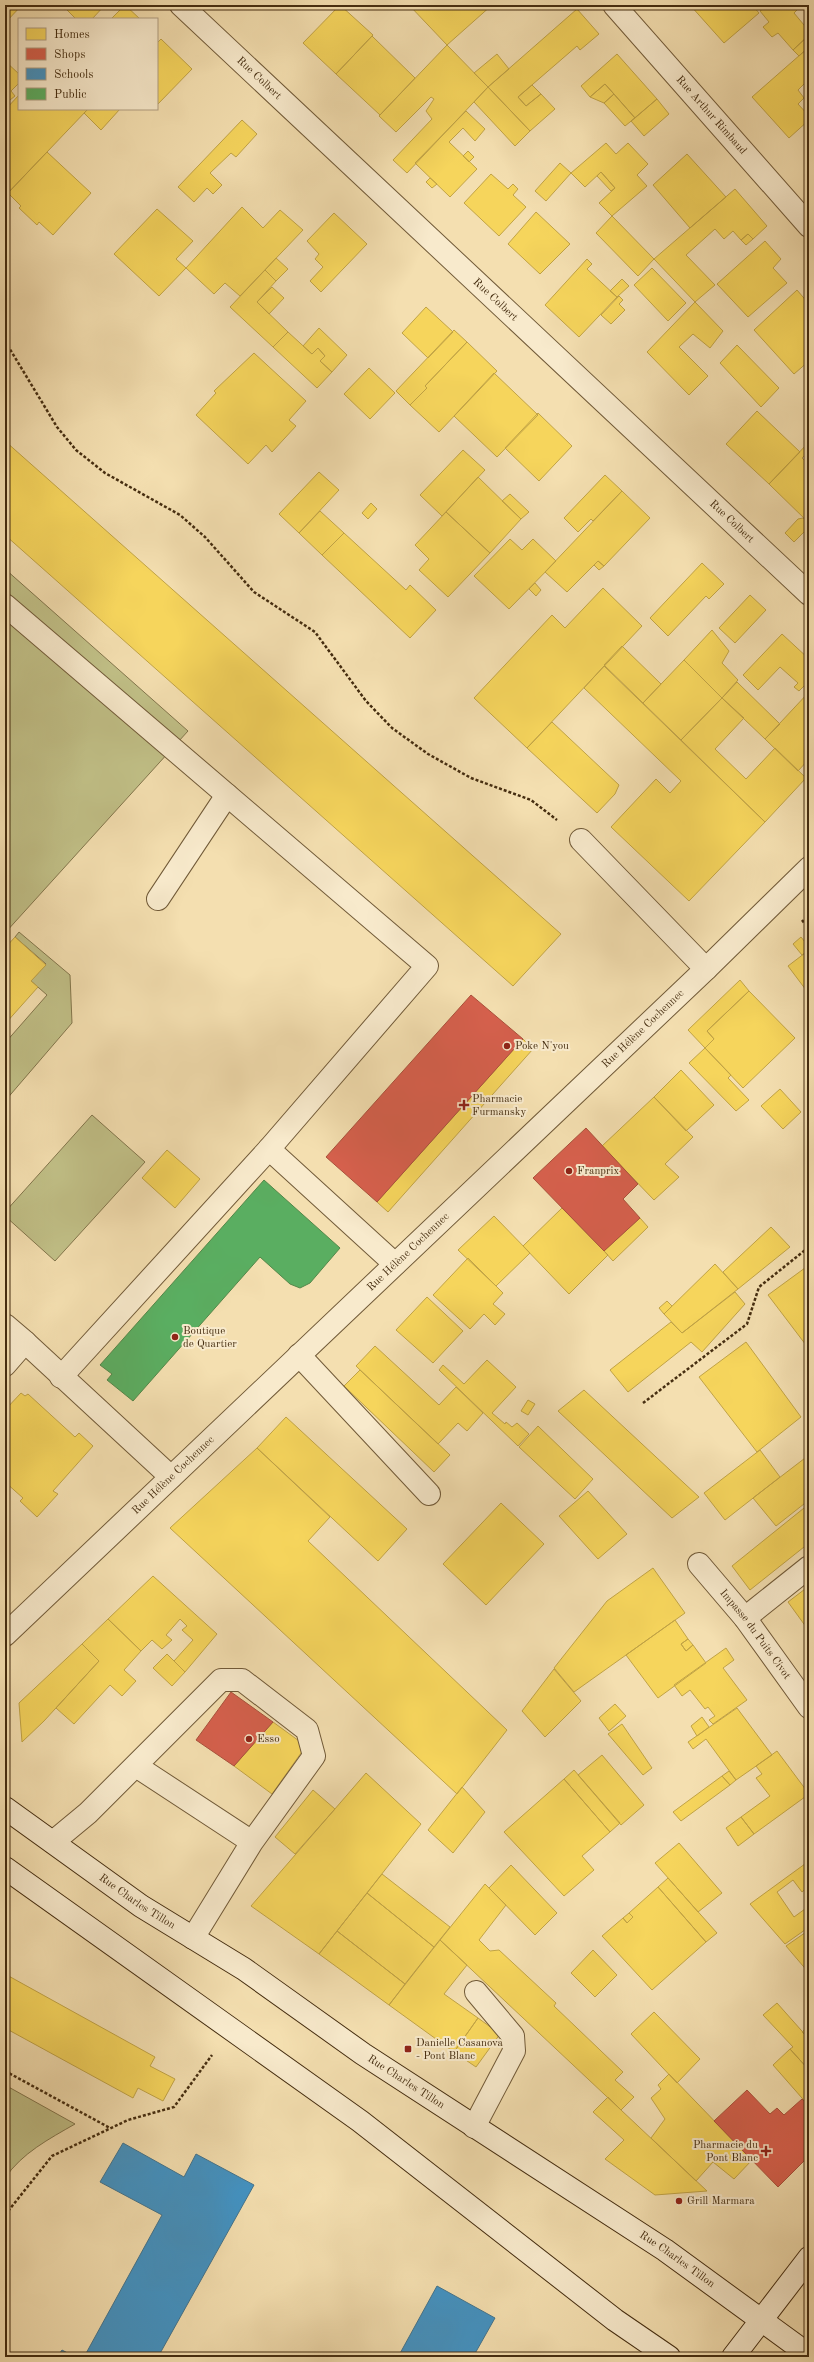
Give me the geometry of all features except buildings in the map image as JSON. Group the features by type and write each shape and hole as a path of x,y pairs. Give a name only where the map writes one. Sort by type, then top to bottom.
{"street":[{"name":"Rue Colbert","path":"181,5 809,594"},
{"name":"Rue Arthur Rimbaud","path":"614,5 809,226"},
{"path":"5,605 427,966 269,1149 61,1377"},
{"path":"158,899 227,795"},
{"path":"581,840 706,969"},
{"name":"Rue Hélène Cochennec","path":"5,1635 706,969 809,868"},
{"path":"269,1149 395,1264"},
{"path":"5,1325 171,1477"},
{"path":"5,1364 25,1342"},
{"path":"300,1355 429,1494"},
{"name":"Impasse du Puits Civot","path":"699,1564 746,1618 809,1707"},
{"path":"746,1618 809,1568"},
{"path":"53,1842 88,1813 222,1680 242,1680 307,1730 314,1756 252,1842 193,1938"},
{"path":"136,1766 252,1842"},
{"name":"Rue Charles Tillon","path":"5,1808 141,1906 244,1969 363,2054 665,2250 809,2355"},
{"path":"5,1868 230,2031 360,2121 615,2320 669,2357"},
{"path":"474,2127 514,2051 513,2036 476,1992"},
{"path":"733,2357 760,2319 809,2258"}],"path":[{"path":"5,341 57,428 76,450 105,473 180,515 206,537 254,592 315,632 366,701 392,728 428,754 471,778 531,800 581,840"},
{"path":"643,1402 747,1324 759,1287 809,1248"},
{"path":"5,2215 52,2156 128,2120 174,2107 230,2031"},
{"path":"5,2071 110,2129"}],"shaded area":[{"path":"5,569 188,731 5,933"},
{"path":"19,932 70,975 72,1023 5,1101 5,1043 47,995 31,981 46,964 15,937"},
{"path":"92,1115 145,1162 55,1261 5,1216 5,1212"},
{"path":"5,2085 75,2124 37,2147 19,2161 5,2178"}],"place":[{"name":"Poke N'you","path":"507,1046"},
{"name":"Pharmacie Furmansky","path":"464,1105"},
{"name":"Franprix","path":"569,1171"},
{"name":"Boutique de Quartier","path":"175,1337"},
{"name":"Esso","path":"249,1739"},
{"name":"Danielle Casanova - Pont Blanc","path":"408,2049"},
{"name":"Pharmacie du Pont Blanc","path":"766,2151"},
{"name":"Grill Marmara","path":"679,2201"}]}
